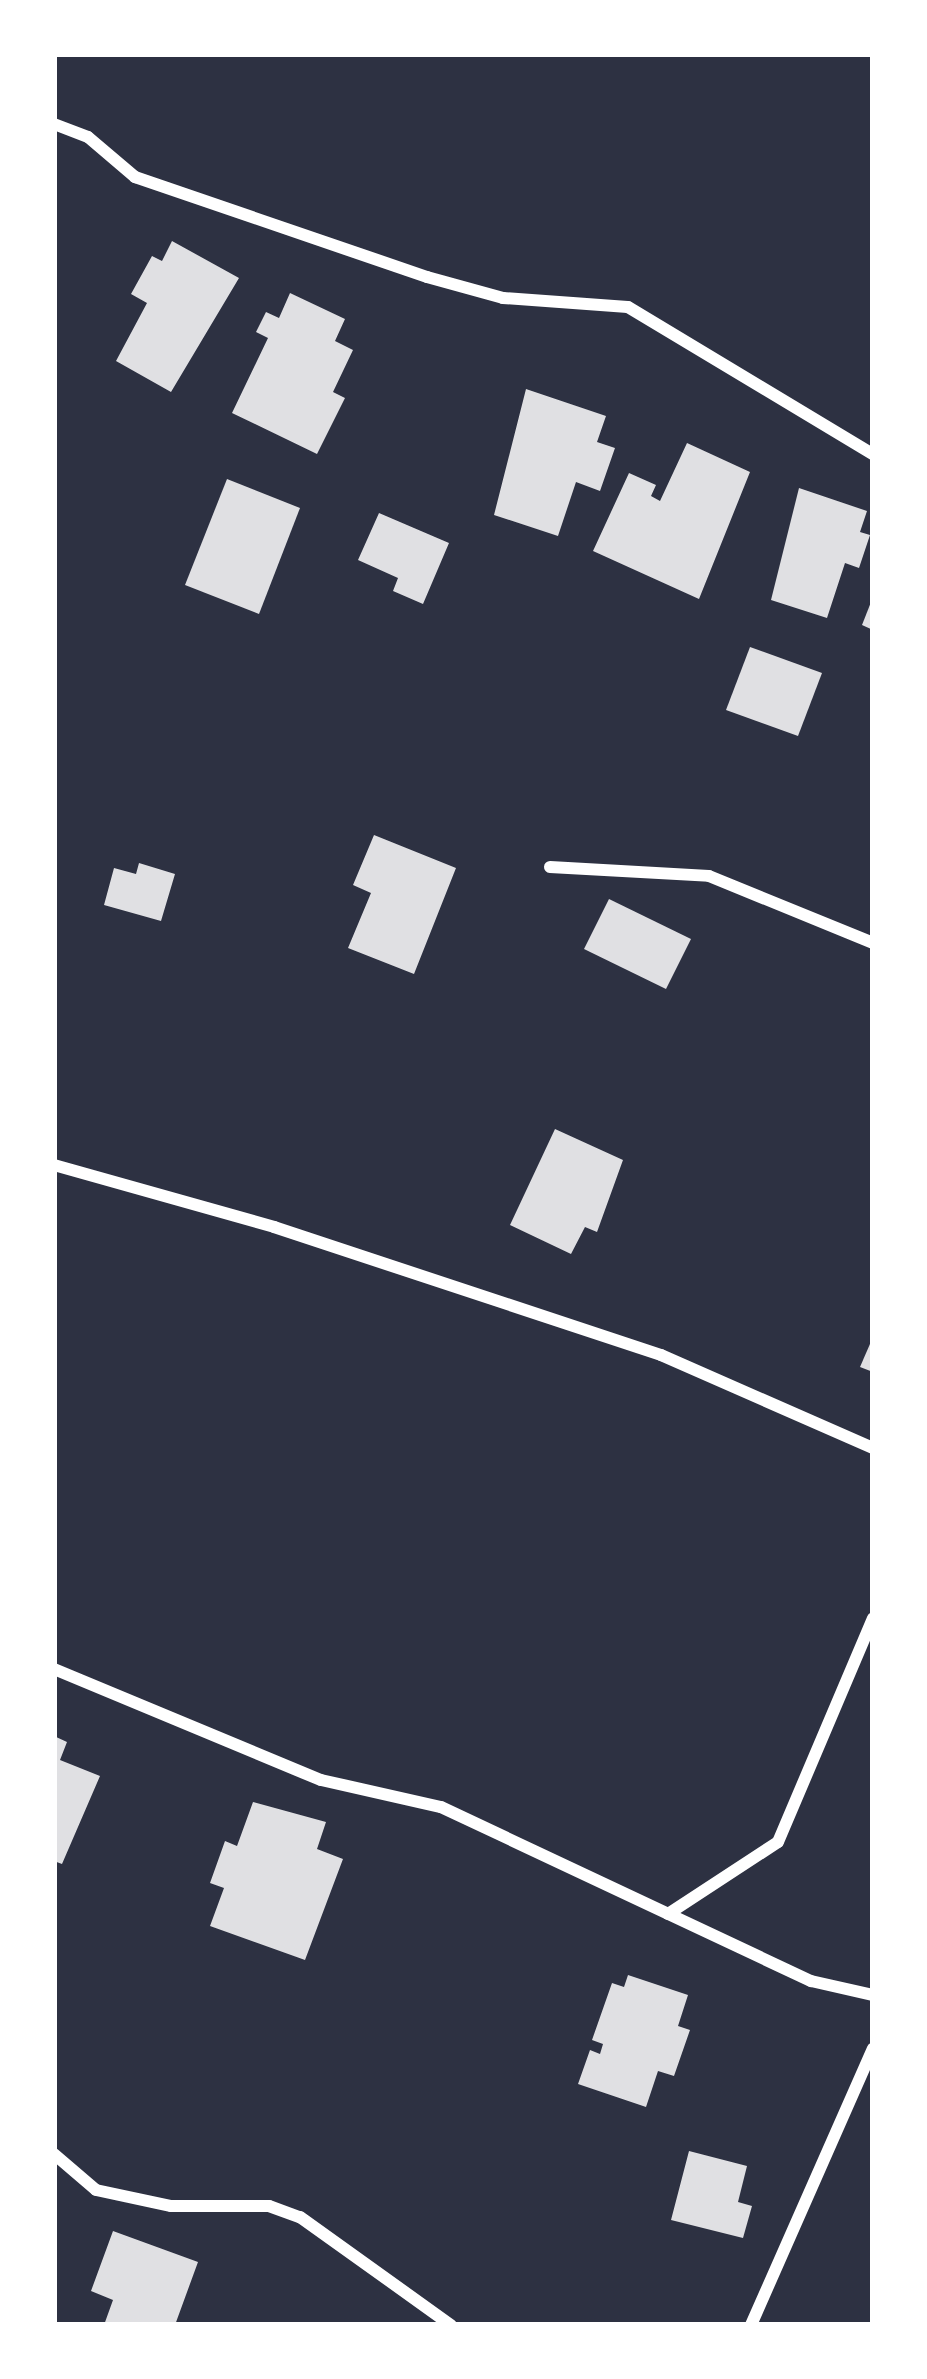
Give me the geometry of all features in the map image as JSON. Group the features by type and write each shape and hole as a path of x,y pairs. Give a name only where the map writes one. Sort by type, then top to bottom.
{"street":[{"path":"54,124 88,137 135,177 427,277 502,298 628,307 873,454"},
{"path":"550,867 651,867 709,876 873,943"},
{"path":"54,1165 274,1227 661,1355 873,1448"},
{"path":"668,1914 778,1842 873,1618"},
{"path":"54,1669 321,1780 441,1807 811,1981 873,1995"},
{"path":"751,2325 873,2049"},
{"path":"54,2154 96,2189 171,2206 269,2206 300,2217 451,2325"}],"building":[{"path":"172,241 239,278 171,392 116,361 147,303 131,294 152,256 162,261"},
{"path":"290,293 345,319 335,341 353,350 333,392 345,398 317,454 232,413 268,338 256,332 266,312 279,318"},
{"path":"526,389 606,416 597,442 615,448 600,491 576,482 558,536 494,515"},
{"path":"687,443 750,472 699,599 593,551 629,473 656,485 651,496 660,501"},
{"path":"227,479 300,508 259,614 185,585"},
{"path":"799,488 867,511 860,532 870,535 859,568 845,563 827,618 771,600"},
{"path":"379,513 449,543 423,604 393,591 398,578 358,560"},
{"path":"873,597 873,630 862,625"},
{"path":"750,647 822,673 798,736 726,710"},
{"path":"374,835 456,868 414,974 348,948 371,893 353,885"},
{"path":"139,863 175,874 161,921 104,905 114,868 136,874"},
{"path":"609,899 691,939 666,989 584,949"},
{"path":"555,1129 623,1160 597,1232 585,1227 571,1254 510,1225"},
{"path":"873,1337 873,1372 860,1367"},
{"path":"54,1736 67,1742 60,1760 100,1776 62,1864 54,1861"},
{"path":"253,1802 326,1822 317,1849 343,1859 305,1960 210,1926 224,1888 210,1883 225,1841 237,1846"},
{"path":"628,1975 688,1995 678,2026 690,2030 674,2076 658,2071 646,2107 578,2084 590,2050 600,2054 603,2044 592,2040 612,1983 624,1987"},
{"path":"689,2151 747,2166 738,2202 752,2206 743,2238 671,2220"},
{"path":"113,2231 198,2262 175,2325 104,2325 113,2300 91,2291"}]}
